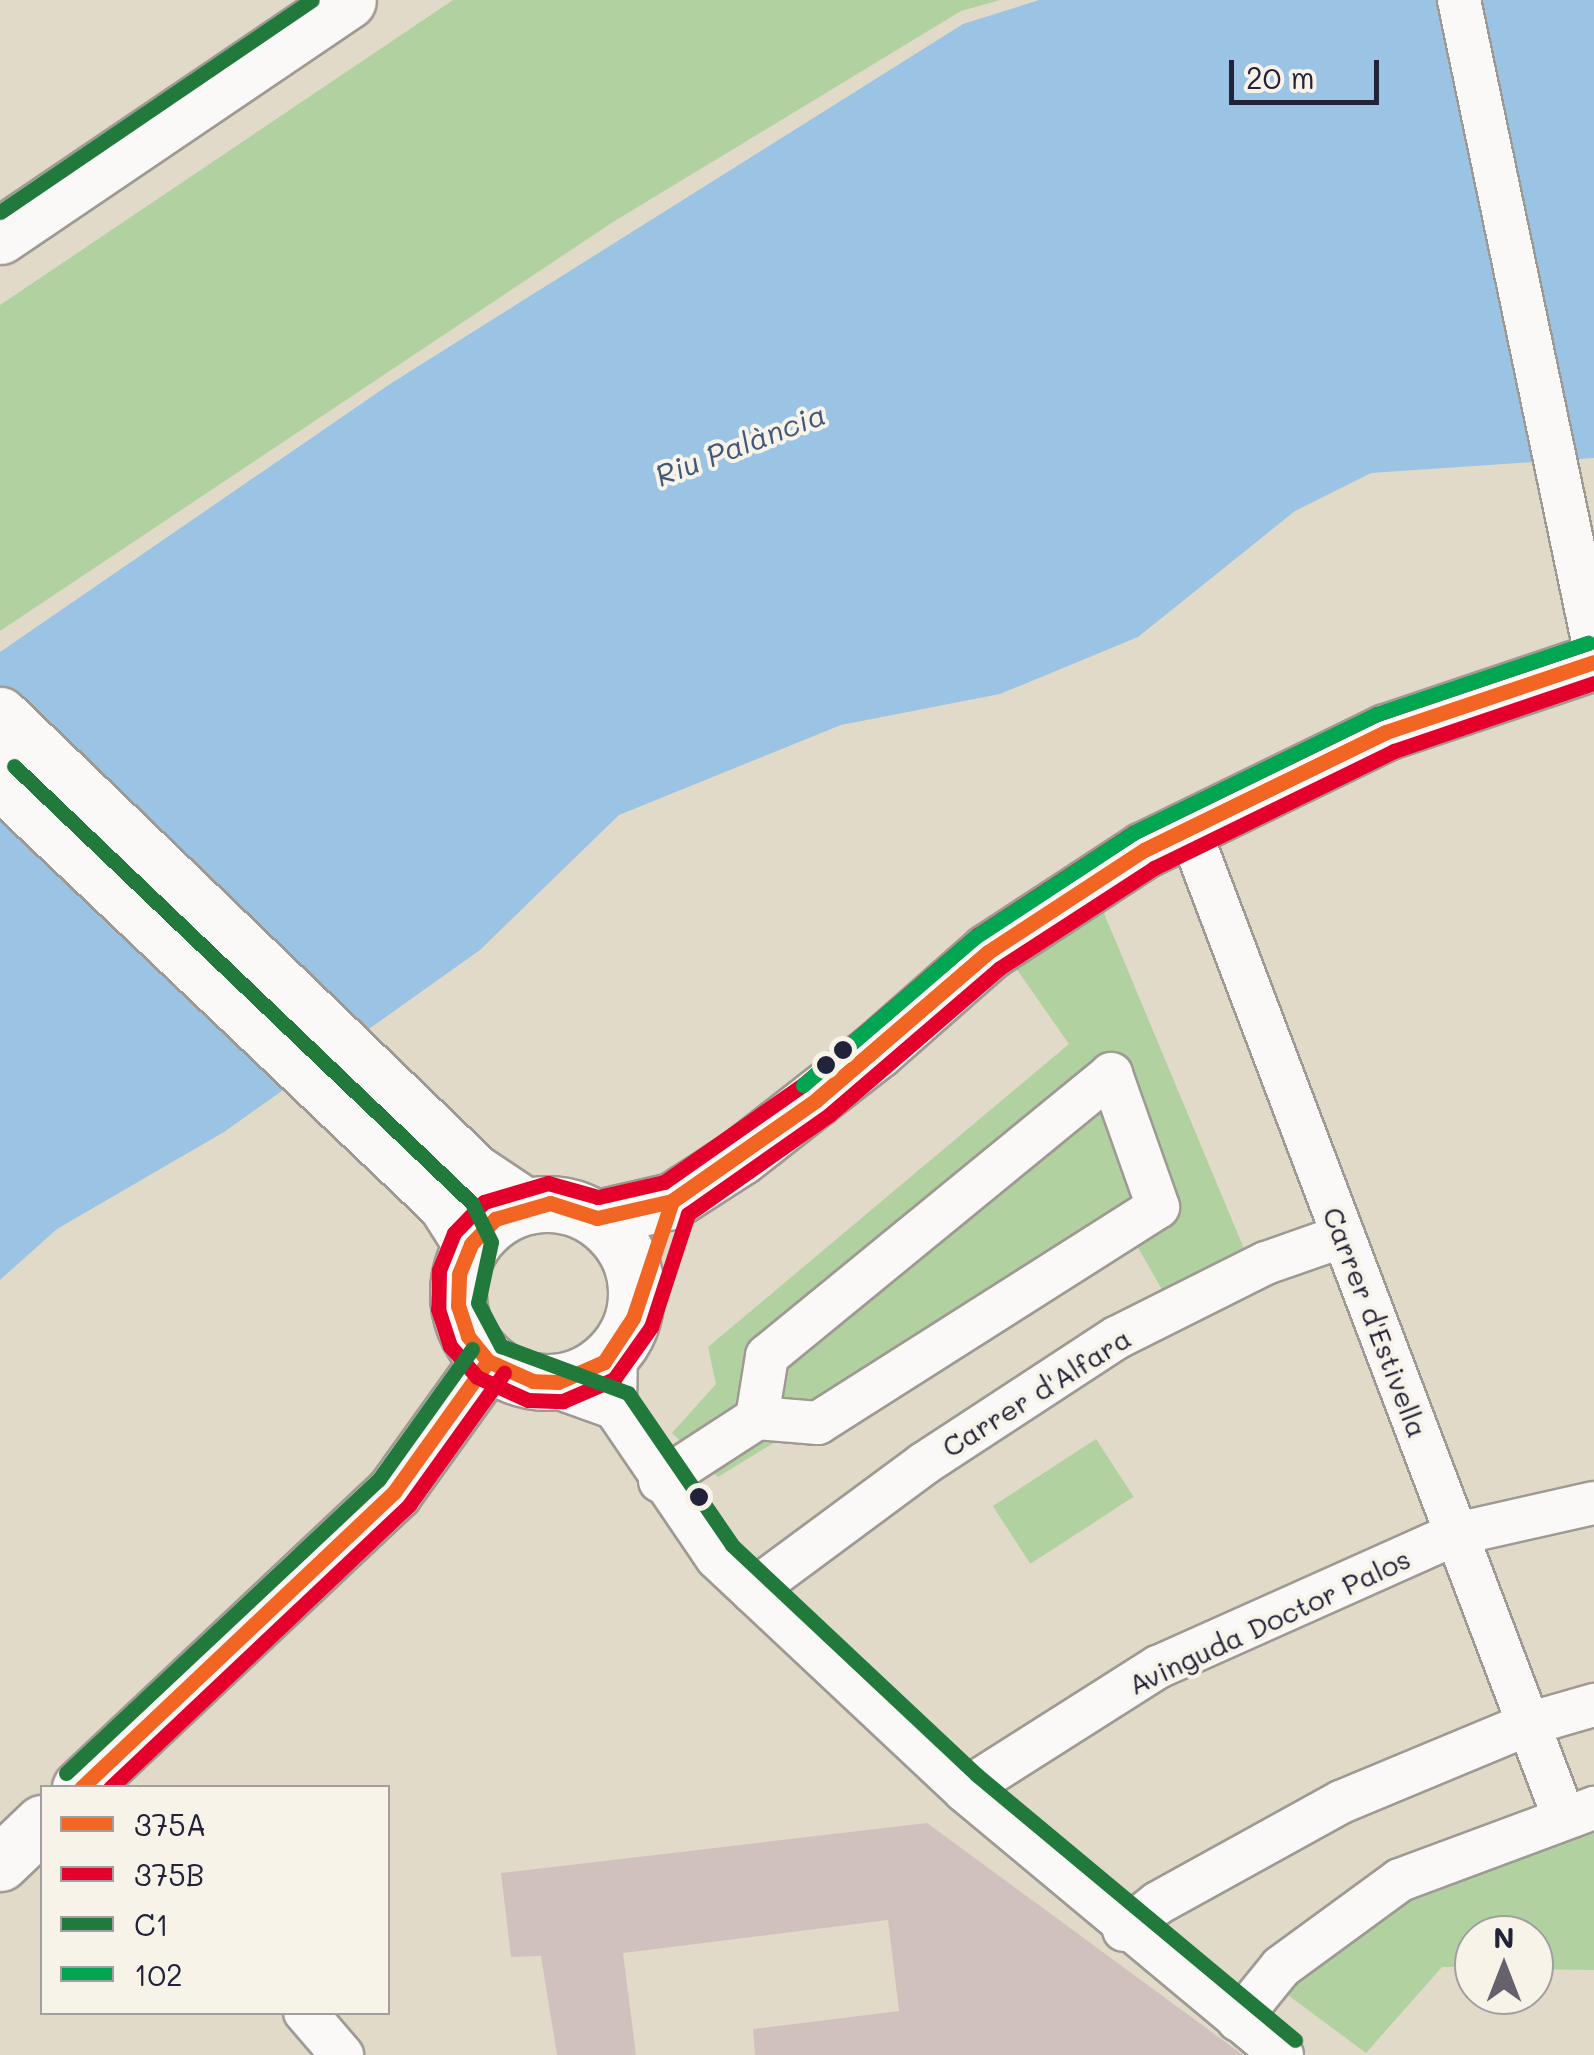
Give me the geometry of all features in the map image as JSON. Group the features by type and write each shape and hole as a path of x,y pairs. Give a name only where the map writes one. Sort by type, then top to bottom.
{"street":[{"path":"0,236 348,0"},
{"path":"1459,0 1594,646"},
{"path":"616,1408 488,1361 468,1336 458,1306 459,1274 471,1244 494,1219 525,1206 550,1202 597,1218 672,1201 816,1100 988,952 1144,850 1386,732 1594,662"},
{"path":"0,716 474,1172 525,1206"},
{"path":"0,780 446,1204 471,1244"},
{"name":"Carrer d'Estivella","path":"1189,829 1528,1724 1579,1811"},
{"path":"660,1481 757,1418 818,1423 1158,1207 1110,1074 767,1356 757,1418"},
{"path":"540,1381 582,1375 616,1349 634,1318 637,1291 672,1201"},
{"path":"597,1218 632,1263 637,1291"},
{"name":"Carrer d'Alfara","path":"752,1591 925,1463 1116,1338 1266,1263 1343,1236"},
{"path":"616,1349 616,1408 660,1481 717,1558 964,1790 1124,1930 1282,2055"},
{"path":"98,1782 394,1492 488,1361"},
{"name":"Avinguda Doctor Palos","path":"964,1790 1158,1667 1456,1534 1594,1502"},
{"path":"1124,1930 1158,1903 1341,1802 1528,1724 1594,1705"},
{"path":"1238,2020 1280,1967 1400,1880 1579,1811"},
{"path":"0,1863 40,1825"},
{"path":"309,2015 342,2055"}],"green space":[{"path":"453,0 1000,0 961,11 613,222 0,631 0,305"},
{"path":"1101,906 1245,1251 1164,1293 1126,1227 718,1477 672,1433 716,1384 708,1347 1069,1044 1013,964"},
{"path":"1096,1439 1134,1497 1030,1564 993,1506"},
{"path":"1594,1808 1594,1970 1554,1969 1554,1915 1454,1915 1454,1967 1442,1967 1366,2053 1269,1981 1400,1880"}],"water":[{"name":"Riu Palància","path":"1039,0 1594,0 1594,458 1371,473 1295,511 1138,637 1000,694 841,725 619,815 480,950 224,1132 57,1229 0,1280 0,652 390,384 963,24"}],"building":[{"path":"927,1823 1243,2055 755,2055 753,2029 899,2011 888,1920 623,1953 636,2055 557,2055 541,1956 511,1957 501,1873"}],"transit line":[{"name":"C1","path":"0,212 312,0"},
{"name":"375B","path":"1588,643 1377,714 1133,833 977,935 804,1084 664,1182 598,1197 548,1183 484,1202 454,1233 439,1270 438,1309 450,1346 477,1377 528,1400 563,1401 614,1379 651,1327 688,1214 829,1115 1000,968 1154,868 1394,751 1594,683"},
{"name":"102","path":"803,1085 975,937 1135,832 1377,714 1588,643"},
{"name":"375A","path":"1386,732 1594,662"},
{"name":"375A","path":"1144,850 1386,732"},
{"name":"375A","path":"1144,850 1386,732"},
{"name":"C1","path":"14,766 472,1203 491,1242 478,1303 501,1346 628,1393 732,1545 977,1775 1295,2040"},
{"name":"375A","path":"988,952 1144,850"},
{"name":"375A","path":"816,1100 988,952"},
{"name":"375A","path":"816,1100 988,952"},
{"name":"375A","path":"672,1201 816,1100"},
{"name":"375A","path":"672,1201 816,1100"},
{"name":"375A","path":"672,1201 633,1318 604,1362 558,1382 533,1381 488,1361 468,1336 458,1306 459,1274 471,1244 495,1219 550,1203 597,1218 672,1201"},
{"name":"C1","path":"66,1773 379,1479 472,1349"},
{"name":"375A","path":"84,1785 394,1492 488,1361"},
{"name":"375B","path":"113,1785 409,1505 504,1373"}]}
